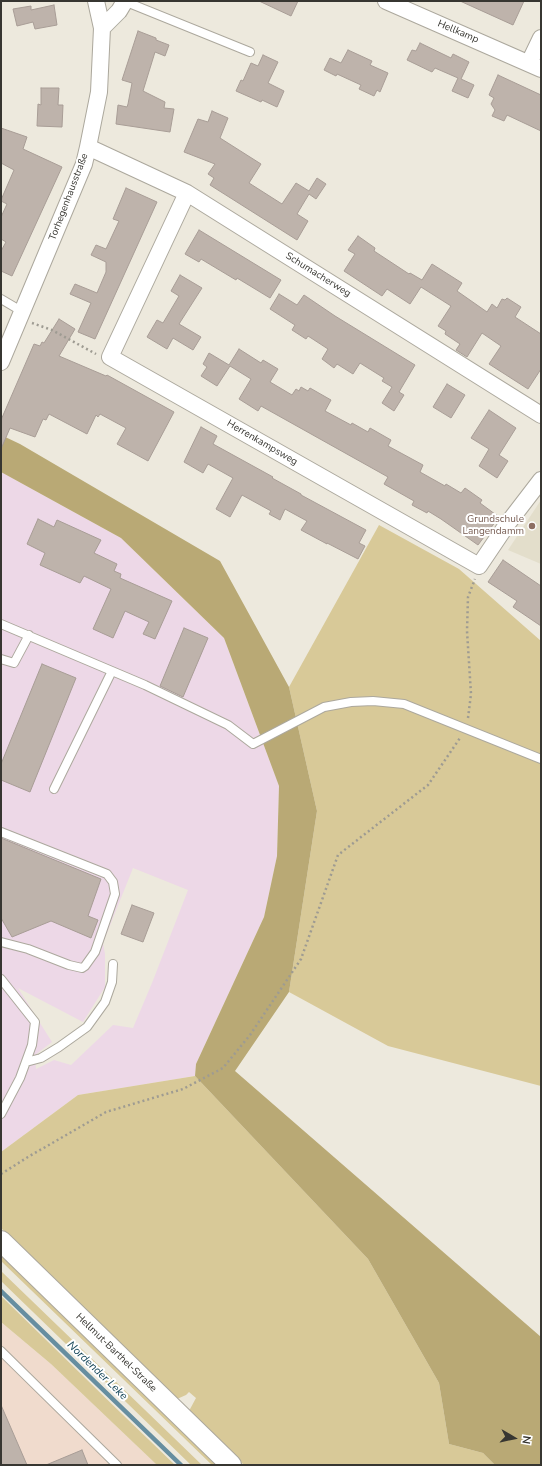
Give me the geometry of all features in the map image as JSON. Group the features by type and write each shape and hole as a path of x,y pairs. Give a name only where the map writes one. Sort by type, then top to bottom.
{"street":[{"name":"Torhegenhausstraße","path":"1,362 84,164 99,92 102,28 96,1"},
{"path":"102,28 119,11 124,1"},
{"name":"Hellkamp","path":"386,1 535,66 541,38"},
{"name":"Schumacherweg","path":"88,147 187,193 541,415"},
{"path":"110,357 187,193"},
{"name":"Herrenkampsweg","path":"110,357 480,566"},
{"path":"480,566 508,523 541,480"},
{"name":"Hellmut-Barthel-Straße","path":"1,1241 231,1465"}],"lane":[{"path":"124,1 250,52"},
{"path":"1,299 21,315"},
{"path":"1,624 145,685 228,725 253,744 324,708 351,702 373,701 404,704 541,759"},
{"path":"1,659 14,664 29,635"},
{"path":"54,789 112,671"},
{"path":"1,832 106,874 113,882 115,894 95,952 82,968 69,965 28,949 1,942"},
{"path":"26,1062 41,1058 87,1027 106,1002 112,982 113,964"},
{"path":"1,979 34,1022 32,1045 26,1062 20,1078 1,1114"},
{"path":"1,1351 117,1465"}],"path":[{"path":"21,315 100,356 110,357"},
{"path":"1,1174 106,1112 183,1089 223,1068 250,1035 301,959 338,855 428,785 466,728 471,694 467,631 468,597 480,566"}],"shaded area":[{"path":"1,435 20,444 220,561 289,687 317,811 289,992 235,1071 541,1337 541,1465 495,1465 483,1453 449,1444 439,1383 368,1259 195,1076 196,1064 264,917 277,856 279,786 224,638 121,538 1,472"},
{"path":"1,472 121,538 224,638 279,786 277,856 264,917 196,1064 195,1076 78,1095 1,1152","holes":["133,868 188,890 133,1028 113,1025 71,1065 54,1060 36,1069 35,1055 52,1042 18,988 83,1022 105,987 105,954 103,943"]},
{"name":"Grundschule Langendamm","path":"541,500 541,564 508,550"},
{"path":"379,525 459,569 541,641 541,1086 388,1046 289,992 317,811 289,687"},
{"path":"195,1076 368,1259 439,1383 449,1444 483,1453 495,1465 244,1465 189,1411 196,1398 189,1392 177,1399 1,1228 1,1152 78,1095"},
{"path":"1,1255 217,1465 212,1465 1,1261"},
{"path":"1,1271 202,1465 191,1465 1,1281"},
{"path":"1,1296 175,1465 157,1465 51,1364 1,1322"},
{"path":"1,1322 51,1364 157,1465 1,1465"}],"building":[{"path":"259,1 298,1 291,16"},
{"path":"460,1 524,1 513,25"},
{"path":"54,5 57,25 35,29 33,22 17,26 13,9 31,6 31,10"},
{"path":"138,31 169,45 165,56 155,52 143,91 165,102 164,108 174,109 170,132 116,124 118,105 127,107 128,104 132,83 122,80"},
{"path":"420,43 451,58 453,54 469,62 461,79 474,85 468,98 452,91 458,78 435,68 432,72 407,60 412,50 416,51"},
{"path":"348,50 372,61 370,65 388,73 380,92 377,90 374,96 359,89 361,85 324,70 330,58 341,63"},
{"path":"263,55 278,62 268,83 284,91 277,107 236,91 241,80 243,81 251,63 258,66"},
{"path":"498,75 541,95 541,131 507,115 504,121 492,116 495,110 491,104 494,98 489,95"},
{"path":"41,88 59,88 58,105 63,105 62,127 37,126 38,104 41,105"},
{"path":"212,111 228,118 220,138 261,164 249,183 282,204 296,183 309,191 317,178 326,184 316,199 309,194 297,214 308,221 297,240 210,185 214,178 208,174 215,164 184,152 198,119 208,122"},
{"path":"1,128 27,137 23,149 62,167 12,276 1,271 1,251 6,242 1,239 1,217 7,204 1,200 14,170 1,163"},
{"path":"126,188 157,202 95,339 78,332 91,303 70,294 75,284 97,293 106,272 106,262 91,255 96,245 106,249 119,221 113,219"},
{"path":"199,230 281,280 270,298 201,259 199,262 185,254"},
{"path":"358,236 375,248 374,251 409,274 410,273 422,280 432,264 462,283 457,291 487,312 492,304 497,308 502,299 505,300 507,298 521,307 515,317 541,334 541,369 528,389 489,364 501,346 482,333 467,357 456,350 460,344 445,334 446,331 438,326 451,306 421,287 410,304 387,289 382,296 344,271 355,254 348,250"},
{"path":"180,275 202,288 179,324 201,337 193,350 173,338 167,349 147,337 157,320 163,323 179,296 171,291"},
{"path":"279,294 297,305 304,295 335,316 415,365 399,392 404,395 394,411 382,403 392,387 382,381 384,378 360,363 353,374 337,364 334,368 322,359 328,349 308,336 306,339 292,330 295,325 270,309"},
{"path":"59,319 75,329 59,356 106,376 107,375 174,412 148,461 117,444 126,428 100,414 98,417 96,415 87,434 49,414 46,420 43,419 35,437 10,428 1,449 1,420 34,344 40,346 42,342 44,343"},
{"path":"239,349 261,363 263,360 278,369 270,382 292,395 296,389 299,391 301,387 308,391 310,388 331,400 325,411 368,432 370,428 391,440 388,446 423,465 420,472 461,493 465,488 482,500 480,503 499,517 478,545 428,511 427,513 412,505 414,501 384,484 388,477 261,406 258,411 239,399 251,379 230,366 217,386 201,376 207,367 203,364 209,353 229,365"},
{"path":"447,384 465,395 451,418 433,407"},
{"path":"489,410 516,428 499,455 508,461 497,478 479,466 489,449 471,438"},
{"path":"201,427 217,436 213,444 273,477 272,478 301,495 366,530 359,543 365,546 358,559 301,530 307,521 285,509 280,520 269,514 271,511 242,495 230,517 216,509 233,478 208,464 203,473 184,462"},
{"path":"38,519 54,527 57,520 101,540 94,553 117,564 114,571 121,574 120,578 172,601 155,639 143,634 149,622 125,611 113,638 93,629 111,589 84,576 80,583 40,565 45,553 27,544"},
{"path":"503,560 541,586 541,626 513,607 517,601 488,582"},
{"path":"184,628 208,638 183,697 160,686"},
{"path":"42,664 76,678 30,792 1,780 1,764"},
{"path":"1,838 101,879 88,916 98,920 91,938 51,921 12,937 1,918"},
{"path":"132,905 154,913 143,942 121,934"},
{"path":"1,1405 27,1465 1,1465"},
{"path":"82,1450 88,1465 46,1465"}],"waterway":[{"name":"Nordender Leke","path":"1,1291 181,1465"}],"place":[{"name":"Grundschule Langendamm","path":"532,526"}]}
